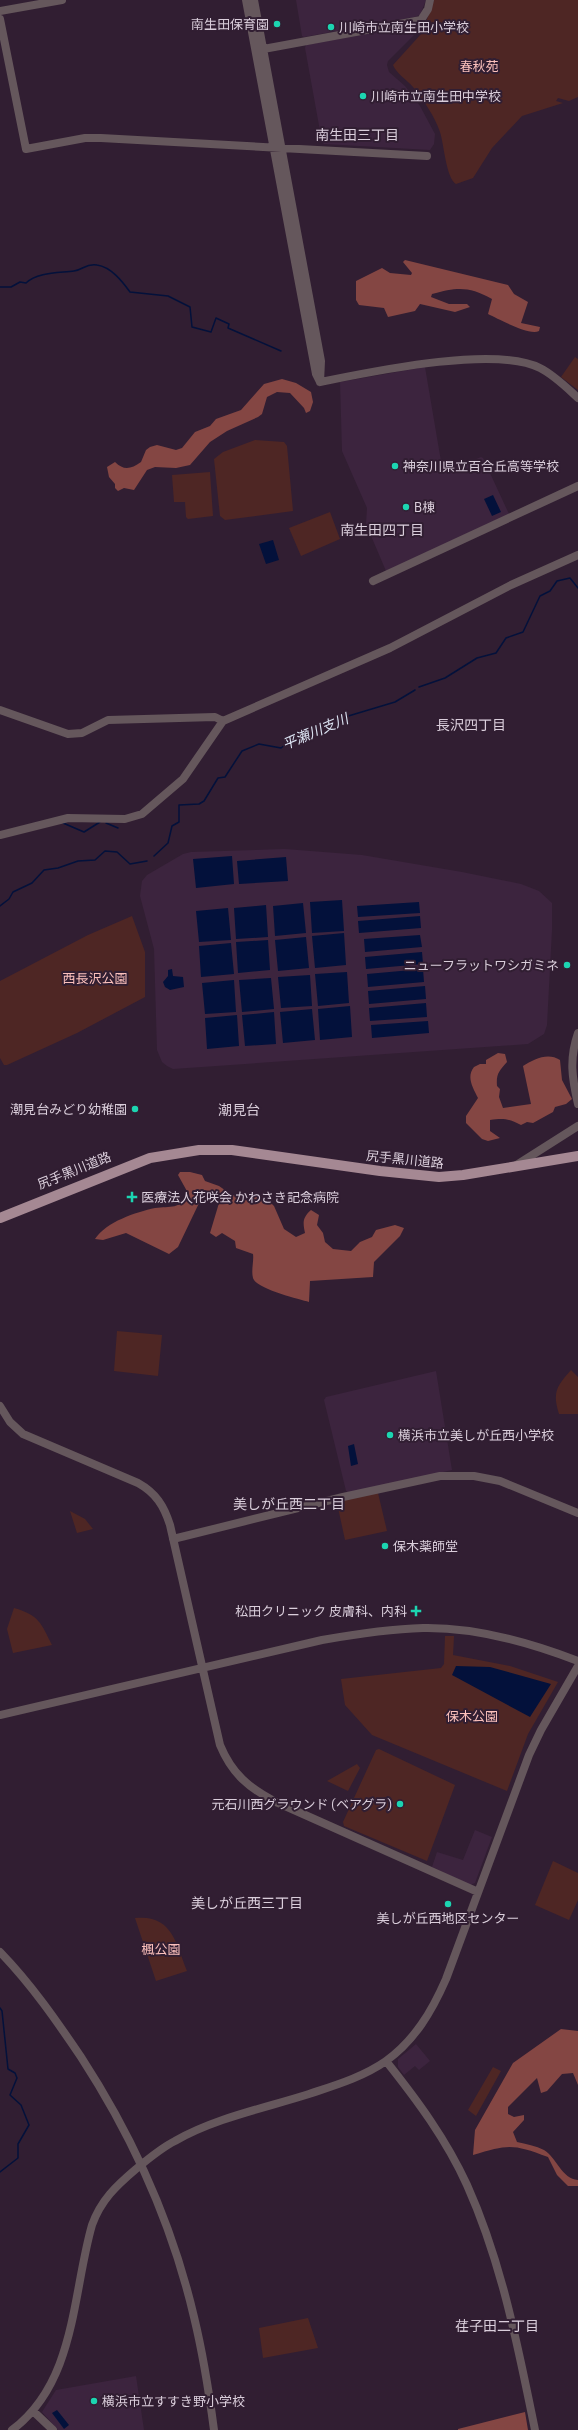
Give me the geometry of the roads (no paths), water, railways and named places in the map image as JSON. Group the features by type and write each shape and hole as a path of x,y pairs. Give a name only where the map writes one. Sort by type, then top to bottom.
{"main road":[{"name":"尻手黒川道路","path":"0,1214 111,1168 159,1152 217,1145 259,1150 277,1155"},
{"name":"尻手黒川道路","path":"0,1218 128,1166 173,1153 232,1150 427,1176 463,1175 578,1156"}],"street":[{"path":"0,11 62,0"},
{"path":"246,0 259,50 278,148 300,296 316,374 320,382 412,365 512,360 539,367 578,398"},
{"path":"254,0 259,50"},
{"path":"259,50 421,20 428,9 430,0"},
{"path":"0,19 26,149 85,138 428,156"},
{"path":"373,581 578,486"},
{"path":"0,835 68,818 125,819 142,814 183,779 223,721 374,656 512,585 578,555"},
{"path":"0,710 68,734 82,733 114,720 215,717 223,721"},
{"path":"578,1033 571,1055 570,1067 578,1104"},
{"path":"514,1166 578,1126"},
{"path":"0,1406 10,1422 23,1434 147,1488 155,1494 164,1508 173,1539 220,1745 226,1758 239,1778 254,1791 478,1892"},
{"path":"173,1539 343,1497 440,1476 474,1476 500,1481 578,1513"},
{"path":"0,1715 322,1640 369,1632 423,1628 449,1629 498,1636 536,1645 578,1661"},
{"path":"12,2430 33,2411 51,2384 64,2354 90,2233 96,2212 112,2190 142,2164 174,2141 192,2132 349,2080 386,2061 417,2032 434,2006 535,1740 578,1666"},
{"path":"0,1952 45,2004 100,2086 142,2164 169,2233 194,2316 214,2430"},
{"path":"386,2061 437,2130 467,2185 506,2295 535,2430"},
{"path":"33,2411 53,2430"}],"water":[{"path":"329,135 349,135 349,140 329,140"},
{"path":"493,495 501,512 492,516 484,499"},
{"path":"273,540 279,560 266,564 259,544"},
{"path":"232,856 234,884 196,888 193,859"},
{"path":"286,857 288,881 239,884 237,861"},
{"path":"342,900 344,931 312,933 310,902"},
{"path":"419,902 420,913 358,917 357,906"},
{"path":"303,903 306,933 275,936 273,906"},
{"path":"266,905 268,937 236,939 234,908"},
{"path":"228,908 231,940 199,942 196,911"},
{"path":"420,916 421,928 359,933 358,921"},
{"path":"344,933 346,965 315,968 312,936"},
{"path":"420,935 422,947 365,952 364,939"},
{"path":"306,937 309,968 278,971 275,940"},
{"path":"268,940 270,970 238,973 236,942"},
{"path":"231,943 234,974 201,977 199,946"},
{"path":"422,952 423,964 366,969 365,957"},
{"path":"172,969 173,976 183,977 184,987 170,990 165,987 163,982 168,976 168,970"},
{"path":"423,969 424,982 368,987 367,974"},
{"path":"347,972 349,1003 318,1006 315,974"},
{"path":"310,975 312,1006 281,1008 278,977"},
{"path":"271,978 274,1009 242,1012 239,980"},
{"path":"234,980 236,1012 205,1014 202,983"},
{"path":"425,986 426,999 369,1004 368,991"},
{"path":"426,1003 427,1017 370,1021 369,1008"},
{"path":"350,1006 352,1037 320,1040 318,1009"},
{"path":"312,1009 315,1040 283,1043 280,1012"},
{"path":"274,1012 276,1044 245,1046 242,1015"},
{"path":"237,1015 239,1046 207,1049 205,1018"},
{"path":"428,1021 429,1033 372,1038 371,1025"},
{"path":"354,1444 358,1464 351,1466 348,1446"},
{"path":"456,1666 490,1667 551,1684 530,1717 452,1675"},
{"path":"57,2410 69,2425 64,2429 52,2413"}],"waterway":[{"path":"0,287 11,287 20,282 26,283 31,279 42,275 74,271 90,265 102,266 120,279 130,292 168,296 190,307 192,327 211,332 216,318 229,324 228,328 281,351"},
{"name":"平瀬川支川","path":"419,687 445,678 477,658 496,653 506,638 523,632 540,596 550,591 557,581 570,578 578,588"},
{"name":"平瀬川支川","path":"154,856 168,843 172,826 179,822 179,805 199,804 204,801 218,778 225,777 242,751 259,744 281,748 325,723 395,702 415,690"},
{"path":"63,823 84,832 100,822"},
{"path":"106,823 118,828"},
{"name":"平瀬川支川","path":"0,906 9,899 13,892 32,883 44,870 58,868 78,861 95,860 105,851 117,852 130,864 147,861"},
{"path":"0,2008 2,2011 8,2069 15,2073 17,2078 10,2095 21,2105 29,2125 18,2144 18,2158 0,2172"}],"place":[{"name":"南生田保育園","path":"277,24"},
{"name":"川崎市立南生田小学校","path":"331,27"},
{"name":"川崎市立南生田中学校","path":"363,96"},
{"name":"神奈川県立百合丘高等学校","path":"395,466"},
{"name":"B棟","path":"406,507"},
{"name":"ニューフラットワシガミネ","path":"567,965"},
{"name":"潮見台みどり幼稚園","path":"135,1109"},
{"name":"医療法人花咲会 かわさき記念病院","path":"132,1197"},
{"name":"横浜市立美しが丘西小学校","path":"390,1435"},
{"name":"保木薬師堂","path":"385,1546"},
{"name":"松田クリニック 皮膚科、内科","path":"416,1611"},
{"name":"元石川西グラウンド (ベアグラ)","path":"400,1804"},
{"name":"美しが丘西地区センター","path":"448,1904"},
{"name":"横浜市立すすき野小学校","path":"94,2401"}],"district":[{"name":"南生田三丁目","path":"357,134"},
{"name":"南生田四丁目","path":"382,529"},
{"name":"長沢四丁目","path":"471,724"},
{"name":"潮見台","path":"239,1109"},
{"name":"美しが丘西二丁目","path":"289,1503"},
{"name":"美しが丘西三丁目","path":"247,1902"},
{"name":"荏子田二丁目","path":"497,2325"}],"park label":[{"name":"春秋苑","path":"479,66"},
{"name":"西長沢公園","path":"95,978"},
{"name":"保木公園","path":"472,1716"},
{"name":"楓公園","path":"161,1949"}]}
